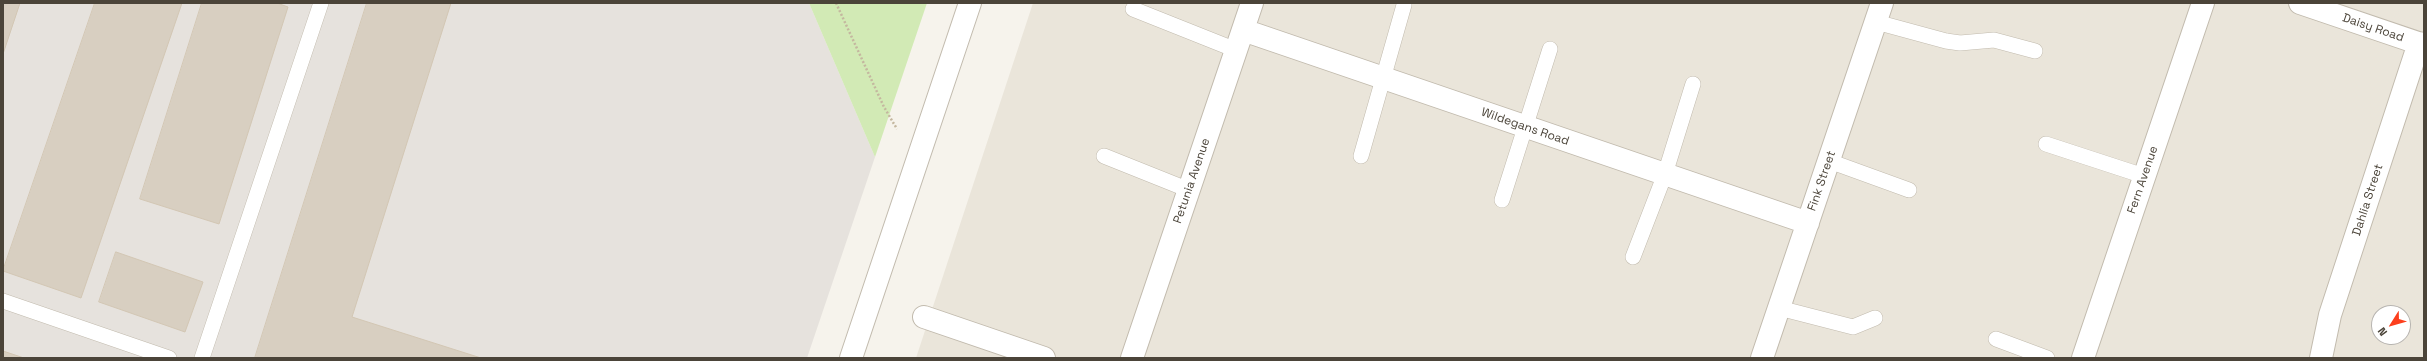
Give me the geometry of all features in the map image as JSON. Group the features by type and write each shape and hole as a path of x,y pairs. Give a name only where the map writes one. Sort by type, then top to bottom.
{"street":[{"path":"852,358 970,3"},
{"name":"Petunia Avenue","path":"1132,358 1252,3"},
{"name":"Fern Avenue","path":"2083,358 2203,3"},
{"name":"Daisy Road","path":"2300,3 2422,44"},
{"name":"Fink Street","path":"1762,358 1879,12"},
{"name":"Wildegans Road","path":"1242,30 1808,223"},
{"name":"Dahlia Street","path":"2320,356 2330,315 2422,44"},
{"path":"924,317 1044,358"}],"lane":[{"path":"202,358 321,3"},
{"path":"1361,156 1382,78 1404,6"},
{"path":"1133,9 1236,50"},
{"path":"1879,12 1946,41 1960,43 1994,40 2035,51"},
{"path":"1502,200 1524,126 1550,49"},
{"path":"1633,257 1665,174 1693,84"},
{"path":"2046,144 2144,176"},
{"path":"1104,156 1189,190"},
{"path":"1829,161 1909,190"},
{"path":"3,301 170,358"},
{"path":"1779,308 1853,327 1875,318"},
{"path":"1996,339 2047,358"}],"path":[{"path":"836,3 884,107 917,162"}],"shaded area":[{"path":"3,3 809,3 875,157 807,358 3,358"},
{"path":"1033,3 2424,3 2424,358 916,358"}],"green space":[{"path":"809,3 927,3 875,157"}],"building":[{"path":"3,3 20,3 3,54"},
{"path":"95,3 182,3 81,298 3,271"},
{"path":"202,3 277,3 288,7 219,224 140,199"},
{"path":"367,3 451,3 352,317 481,358 255,358"},
{"path":"116,252 203,282 185,332 99,302"},
{"path":"3,351 24,358 3,358"}]}
